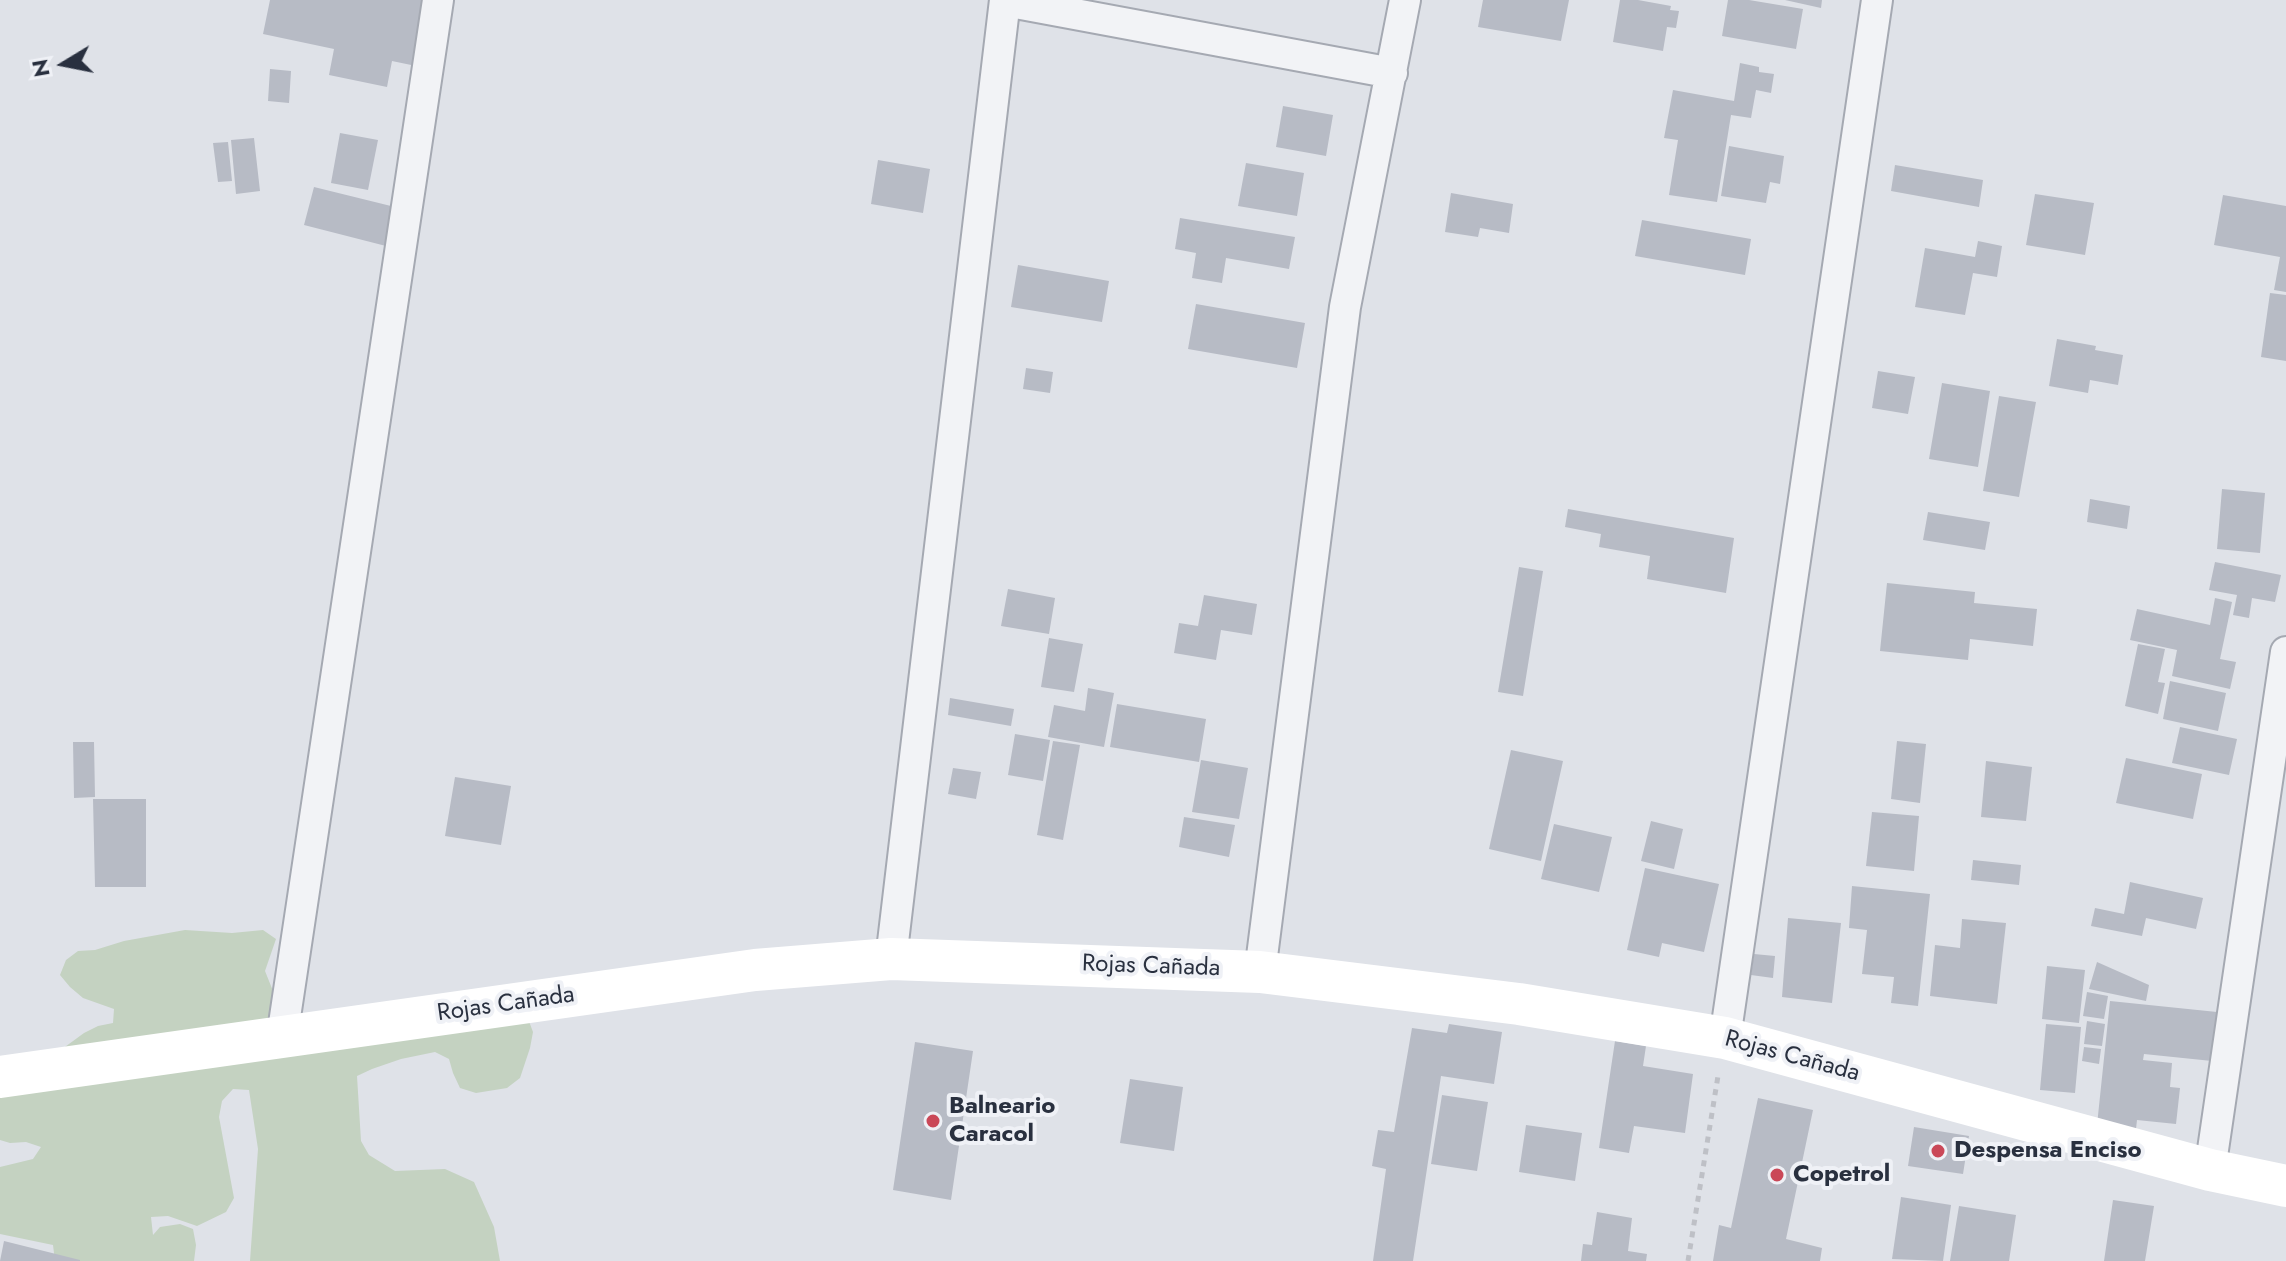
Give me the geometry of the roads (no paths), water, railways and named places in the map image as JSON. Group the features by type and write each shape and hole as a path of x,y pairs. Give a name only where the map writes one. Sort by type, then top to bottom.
{"main road":[{"name":"Rojas Cañada","path":"0,1077 755,970 891,959 1260,972 1519,1004 1725,1038 2210,1170 2286,1186"}],"street":[{"path":"282,1037 438,0"},
{"path":"1260,972 1345,307 1405,0"},
{"path":"1725,1038 1877,0"},
{"path":"891,959 1005,1 1392,73"},
{"path":"2210,1170 2286,652"}],"place":[{"name":"Balneario Caracol","path":"933,1121"},
{"name":"Despensa Enciso","path":"1938,1151"},
{"name":"Copetrol","path":"1777,1175"}]}
